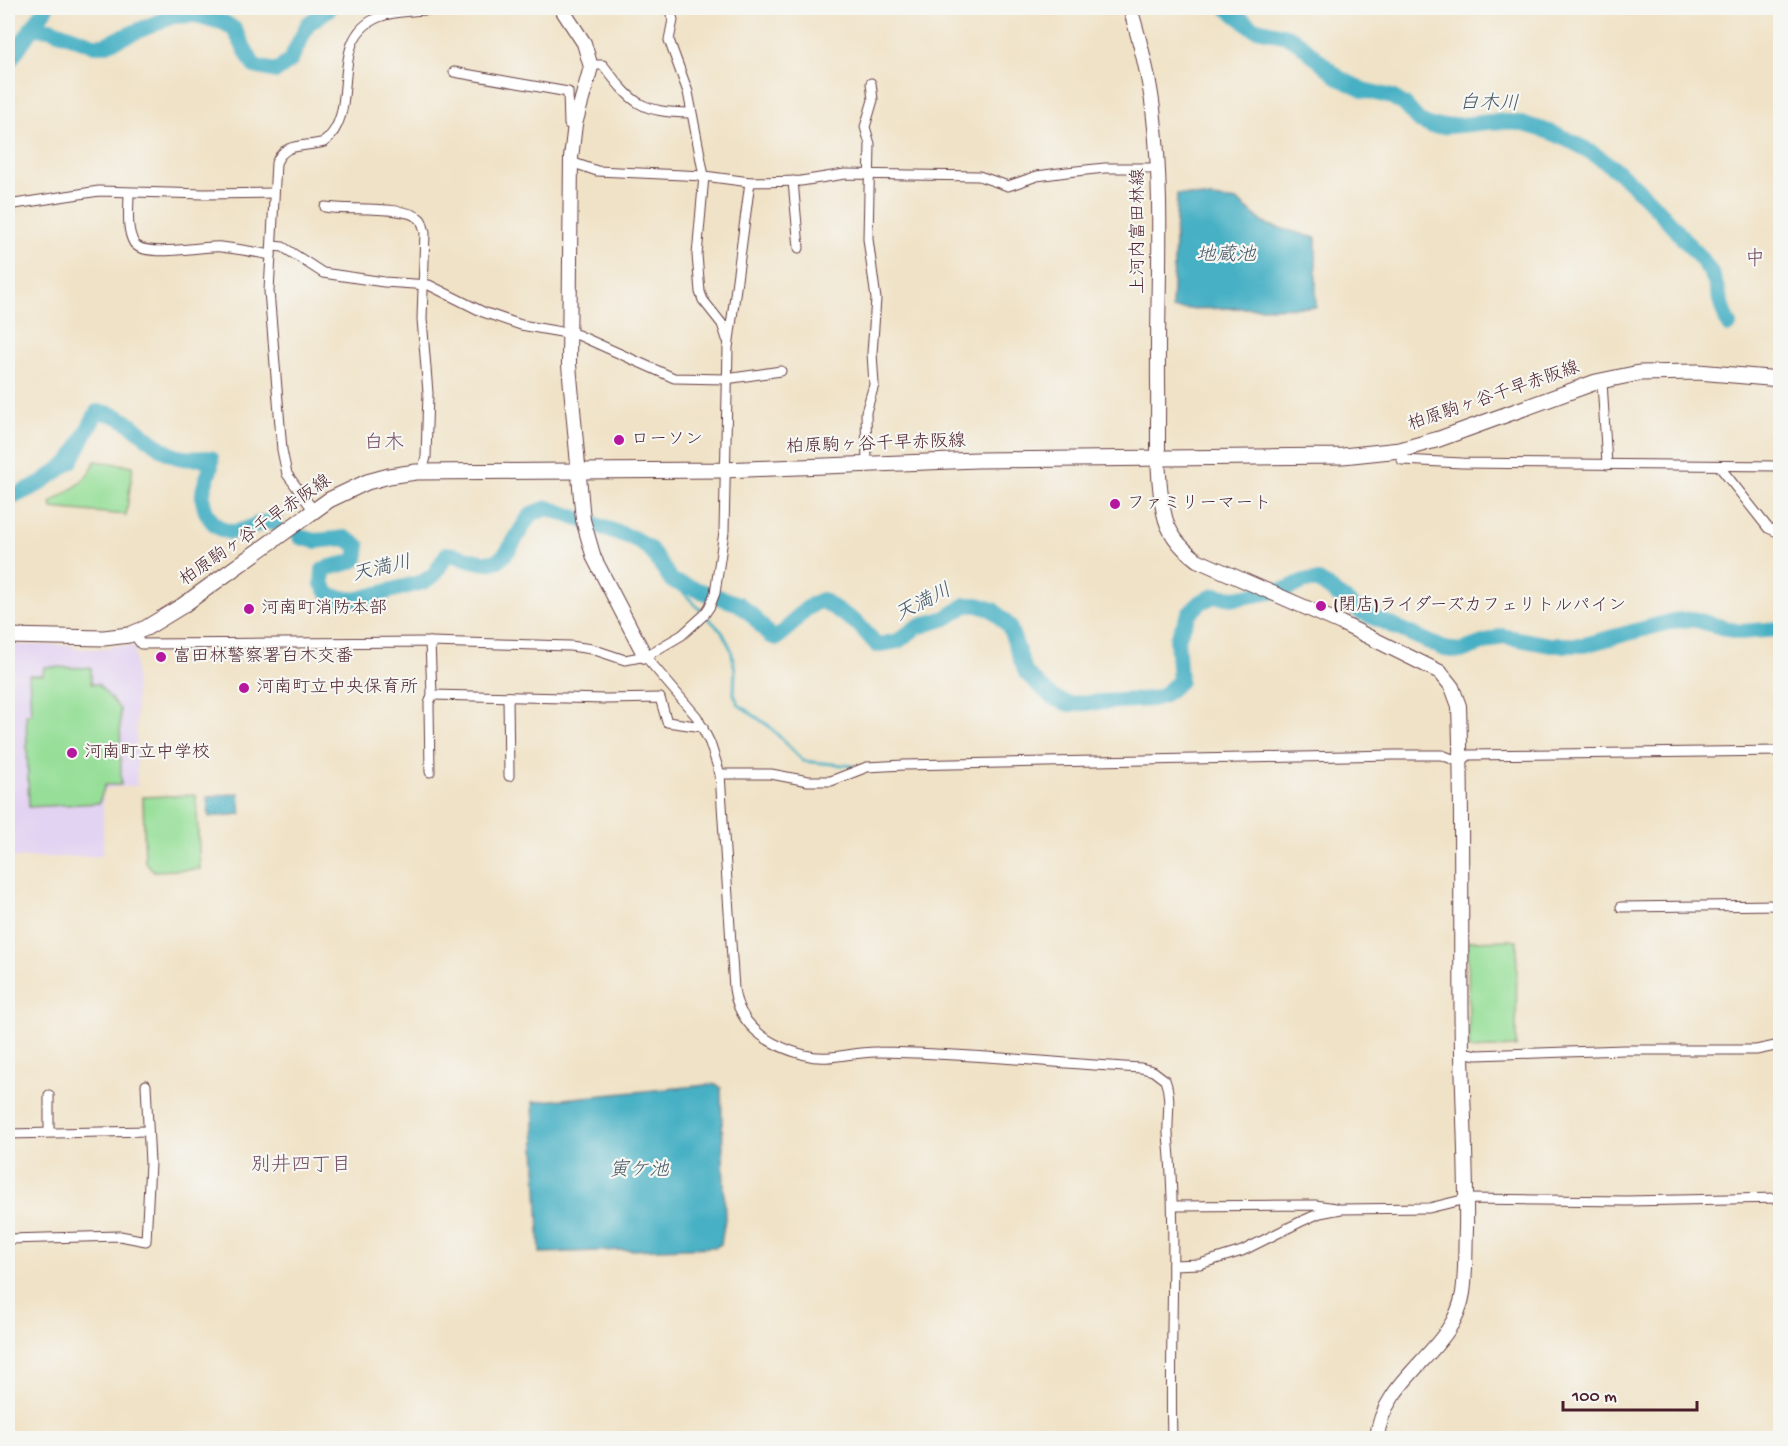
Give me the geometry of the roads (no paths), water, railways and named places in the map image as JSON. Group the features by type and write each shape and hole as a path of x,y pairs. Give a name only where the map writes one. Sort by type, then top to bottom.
{"main road":[{"name":"柏原駒ヶ谷千早赤阪線","path":"8,636 104,638 133,633 182,606 347,490 389,476 422,472 723,470 976,460 1343,456 1400,450 1439,439 1602,381 1639,373 1698,372 1780,379"}],"street":[{"path":"314,511 284,466 270,321 269,275 276,163 283,150 296,145 324,142 336,129 344,102 347,58 361,30 377,18 399,12 442,8"},
{"path":"561,8 584,43 591,65 575,127 572,162 570,380 583,520 590,547 645,656 703,727 720,774 734,989 737,1005 753,1029 769,1041 817,1058 878,1052 1141,1068 1153,1071 1165,1080 1168,1088 1168,1126 1174,1206 1172,1438"},
{"path":"669,8 673,20 669,40 688,92 704,176 697,255 700,292 703,300 722,324 728,348"},
{"name":"上河内富田林線","path":"1130,8 1146,63 1153,110 1157,168 1159,458 1164,515 1171,534 1185,551 1197,560 1395,648 1440,672 1452,687 1459,706 1465,1270 1458,1310 1447,1331 1396,1387 1384,1408 1377,1438"},
{"path":"591,65 603,65 629,99 661,112 691,112"},
{"path":"454,72 568,92 569,124 575,127"},
{"path":"867,465 866,412 874,385 872,353 876,299 868,239 870,144 866,126 873,100 871,83"},
{"path":"572,162 597,171 704,176 750,182 793,181 846,174 979,176 1008,186 1037,177 1067,172 1105,168 1157,168"},
{"path":"793,181 799,248"},
{"path":"133,633 141,644 430,642 570,646 592,649 625,660 645,656 682,635 704,615 715,593 724,532 723,470 728,348 750,182"},
{"path":"8,205 39,202 75,193 273,193"},
{"path":"129,193 131,236 135,246 141,249 222,247 272,250 283,247 323,273 424,285 465,305 521,325 570,333 666,376 726,379 781,371"},
{"path":"325,207 396,212 422,220 425,232 422,319 428,393 426,457 422,472"},
{"path":"1602,381 1607,465"},
{"path":"1400,450 1402,460 1462,464 1780,466"},
{"path":"1719,466 1768,528 1780,533"},
{"path":"430,642 432,695 429,704 430,772"},
{"path":"432,695 660,698 667,722 703,727"},
{"path":"508,697 509,776"},
{"path":"720,774 771,774 807,781 831,781 867,767 904,765 1394,755 1442,755 1460,762 1470,755 1780,751"},
{"path":"1621,908 1780,905"},
{"path":"1462,1052 1477,1055 1624,1050 1756,1050 1780,1045"},
{"path":"8,1239 120,1236 146,1241 150,1163 146,1085"},
{"path":"49,1095 49,1132"},
{"path":"8,1134 148,1131"},
{"path":"1174,1206 1315,1205 1341,1209 1429,1208 1466,1199 1627,1201 1780,1198"},
{"path":"1173,1265 1200,1264 1242,1251 1310,1218 1341,1209"}],"water":[{"name":"地蔵池","path":"1177,194 1238,201 1265,224 1316,238 1316,307 1172,309"},
{"path":"239,793 241,814 209,817 207,797"},
{"name":"寅ケ池","path":"716,1084 721,1088 725,1219 721,1244 716,1247 540,1253 533,1102"}],"waterway":[{"path":"8,63 46,8"},
{"path":"31,28 50,29 94,45 104,45 173,16 196,15 225,23 234,29 254,66 276,71 290,61 308,24 330,8"},
{"name":"白木川","path":"1227,8 1253,28 1287,36 1298,42 1339,78 1363,90 1392,97 1405,105 1419,121 1431,126 1518,123 1565,138 1587,150 1643,194 1702,260 1713,277 1729,325"},
{"name":"天満川","path":"8,499 39,484 71,461 97,412 120,418 158,446 178,457 211,458 203,501 208,515 218,527 232,532 264,522 276,522"},
{"name":"天満川","path":"300,537 315,541 345,538 358,546 356,559 323,570 322,584 330,596 355,600 423,582 434,575 447,554 488,563 499,560 531,515 548,508 633,538 650,549 672,581 739,604 770,636 776,638 807,608 822,600 858,624 877,645 898,641 917,627 946,618 966,605 978,605 993,610 1009,626 1026,673 1053,698 1069,704 1153,699 1162,696 1180,681 1177,639 1189,614 1201,602 1214,596 1236,598 1287,589 1304,581 1319,581 1361,612 1445,649 1461,651 1502,636 1550,645 1584,645 1673,621 1693,619 1739,632 1780,629"},
{"path":"672,581 722,632 731,649 735,670 734,694 739,705 769,726 803,761 853,766"}],"place":[{"name":"ローソン","path":"619,440"},
{"name":"ファミリーマート","path":"1115,504"},
{"name":"(閉店)ライダーズカフェリトルパイン","path":"1321,606"},
{"name":"河南町消防本部","path":"249,609"},
{"name":"富田林警察署白木交番","path":"161,657"},
{"name":"河南町立中央保育所","path":"244,688"},
{"name":"河南町立中学校","path":"72,753"}],"district":[{"name":"中","path":"1755,260"},
{"name":"白木","path":"384,444"},
{"name":"別井四丁目","path":"301,1166"}]}
